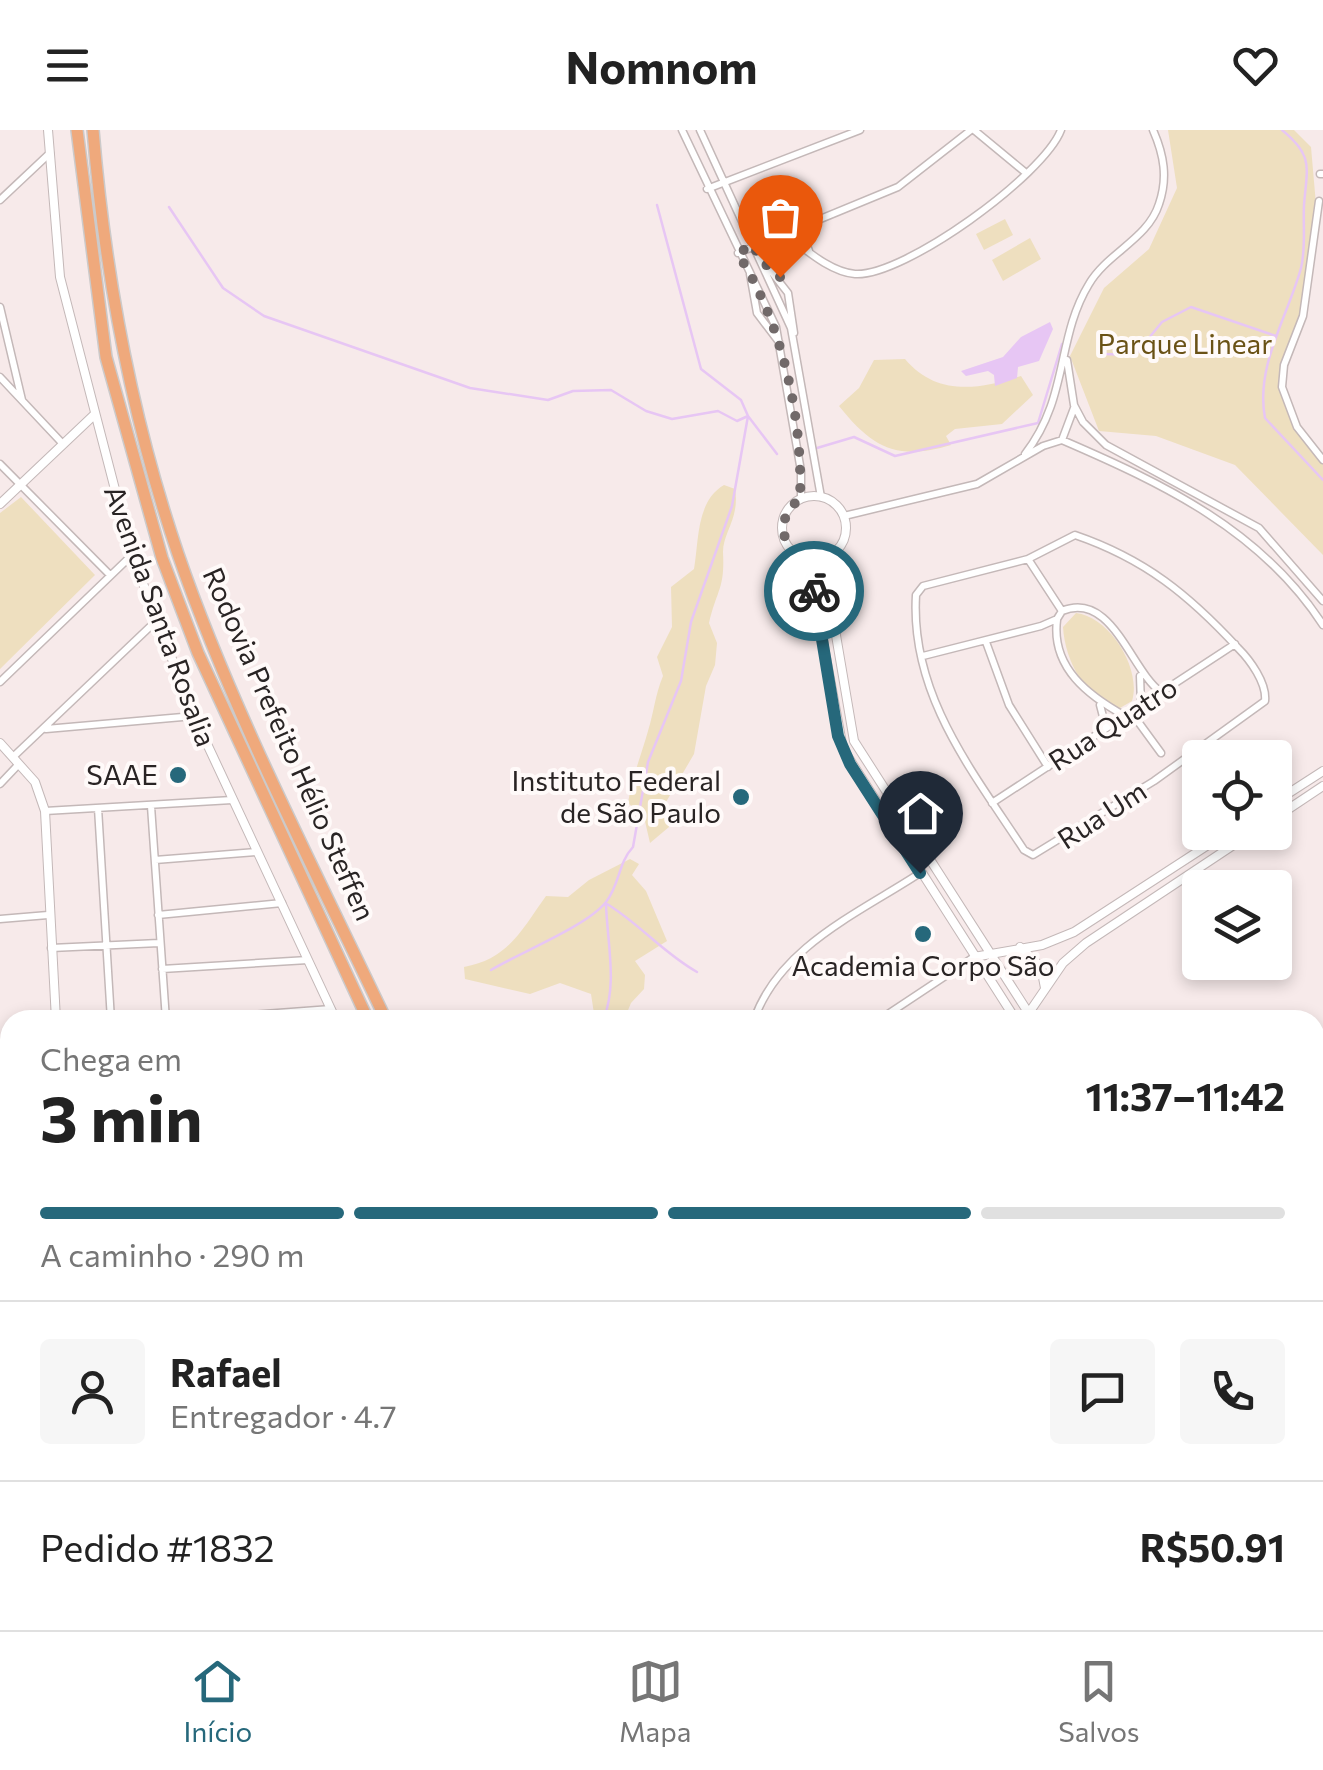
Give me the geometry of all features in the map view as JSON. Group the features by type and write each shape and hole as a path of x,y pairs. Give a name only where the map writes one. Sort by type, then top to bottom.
{"highway":[{"name":"Rodovia Prefeito Hélio Steffen","path":"77,130 106,357 162,558 198,654 363,1010"},
{"name":"Rodovia Prefeito Hélio Steffen","path":"93,130 122,353 178,555 212,646 381,1010"}],"street":[{"name":"Avenida Santa Rosalia","path":"48,130 60,277 132,555 194,716 331,1009"},
{"path":"682,130 778,332 801,471 800,499"},
{"path":"700,130 777,293 794,339"},
{"path":"707,189 824,148 860,130"},
{"path":"738,254 752,244 898,187 973,130 1026,172"},
{"path":"782,232 846,272 876,271 958,228 1026,172 1061,130"},
{"path":"1020,460 1048,423 1088,285 1148,225 1160,202 1164,159 1154,130"},
{"path":"0,200 50,153"},
{"path":"1319,201 1302,316 1284,365 1282,387 1297,427 1323,460"},
{"path":"808,224 804,237 810,252"},
{"path":"763,262 780,277 788,293 821,497 844,516"},
{"path":"750,272 750,296 757,313 780,343"},
{"path":"755,280 768,273"},
{"path":"764,298 777,293"},
{"path":"0,307 22,400"},
{"path":"778,332 790,328"},
{"path":"1066,356 1074,406 1082,422 1106,445 1259,528 1323,601"},
{"path":"0,377 62,443"},
{"path":"1056,395 1074,406"},
{"path":"844,516 977,484 1062,440 1074,406"},
{"path":"0,504 94,415"},
{"path":"1062,440 1159,484 1237,530 1269,556 1323,625"},
{"path":"0,464 109,574"},
{"path":"821,497 800,499 786,513 783,532 791,550 808,560 823,559 840,547 844,516"},
{"path":"1161,753 1128,714 1100,703 1084,691 1068,670 1055,634 1060,615 1028,558 1068,536 1082,537 1151,570 1189,595 1234,644"},
{"path":"0,682 132,555"},
{"name":"Rua Um","path":"1028,558 918,590 915,604 923,656 945,730 1024,850 1040,854 1154,781 1266,700 1257,674 1234,644"},
{"path":"823,559 854,740 1024,1010"},
{"path":"808,560 838,736 850,764 1009,1010"},
{"path":"923,656 1041,626 1070,608 1096,613 1118,634 1140,670 1161,692"},
{"path":"0,784 43,729 156,622"},
{"path":"1041,626 1055,634"},
{"path":"986,642 1002,692 1048,767"},
{"name":"Rua Quatro","path":"992,803 1234,644"},
{"path":"1140,670 1142,705"},
{"path":"1100,703 1106,728"},
{"path":"43,729 194,716"},
{"path":"0,743 40,790 45,811 55,1010"},
{"path":"1292,791 1323,771"},
{"path":"1292,807 1323,786"},
{"path":"45,811 232,800"},
{"path":"151,806 165,1010"},
{"path":"98,808 110,1010"},
{"path":"894,1010 974,958 1074,932 1200,850"},
{"path":"1034,1010 1063,963 1086,943 1226,850"},
{"path":"155,860 256,852"},
{"path":"759,1010 770,986 793,958 920,873"},
{"path":"158,915 282,903"},
{"path":"0,919 48,915"},
{"path":"51,948 160,943"},
{"path":"1020,948 1040,967 1045,992"},
{"path":"162,969 308,960"},
{"path":"318,1010 331,1009"}],"green space":[{"name":"Parque Linear","path":"1168,130 1294,130 1311,147 1317,216 1300,315 1280,386 1295,426 1323,463 1323,555 1235,465 1156,436 1099,431 1070,356 1104,288 1149,249 1177,188"},
{"path":"1005,219 1013,235 984,250 976,234"},
{"path":"1030,238 1041,259 1003,281 992,260"},
{"path":"905,359 930,379 958,387 1021,376 1033,395 1002,424 955,429 946,436 951,445 916,452 888,448 851,421 839,406 859,388 874,360"},
{"path":"724,485 735,489 736,499 724,545 722,582 709,623 717,643 715,665 706,686 694,754 666,802 669,827 650,843 644,817 628,803 663,676 657,657 672,627 671,587 694,569 704,511"},
{"path":"21,497 95,575 0,669 0,513"},
{"path":"1076,613 1100,624 1128,660 1134,688 1132,701 1120,708 1087,687 1073,665 1063,627"},
{"path":"630,859 639,864 632,875 646,891 667,941 635,961 645,975 644,989 628,1010 593,1010 591,994 560,983 530,994 465,979 464,967 503,950 546,896 568,897 589,880"}],"shaded area":[{"path":"1050,322 1053,329 1039,361 1018,367 1017,378 995,386 994,375 988,371 966,376 961,371 1003,357 1021,337"}],"waterway":[{"path":"1282,130 1299,147 1306,163 1303,253 1269,360 1263,399 1265,418 1323,480"},
{"path":"169,207 223,288 264,316 470,388 548,400 573,391 611,390 646,411 672,419 718,411 737,421 748,416 741,400 701,369 657,205"},
{"path":"1103,354 1135,355 1162,322 1191,307 1276,336"},
{"path":"817,448 854,437 895,456 1038,423 1062,344"},
{"path":"491,970 584,920 611,895 633,847 648,762 681,681 691,622 732,506 748,416 777,454"},
{"path":"606,904 611,978 606,1010"},
{"path":"607,904 697,972"}],"way so far":[{"path":"780,277 763,262 752,244 738,254 768,306 780,343 801,471 800,499 786,513 783,532 791,550 808,560 814,591"}],"place":[{"name":"SAAE","path":"178,775"},
{"name":"Instituto Federal de São Paulo","path":"741,797"},
{"name":"Academia Corpo São","path":"923,934"}],"route":[{"path":"814,591 838,736 850,764 920,873"}]}
